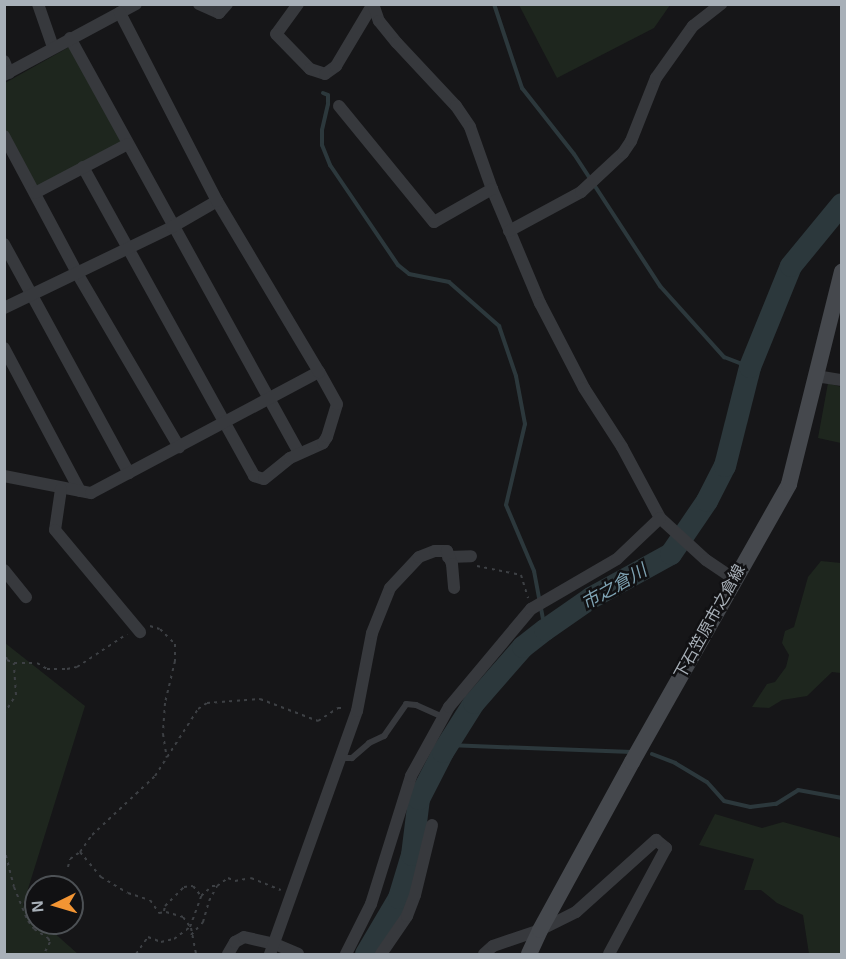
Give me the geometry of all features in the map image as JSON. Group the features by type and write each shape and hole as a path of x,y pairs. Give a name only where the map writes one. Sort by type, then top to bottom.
{"main road":[{"name":"下石笠原市之倉線","path":"529,954 540,930 734,579 789,484 842,271"}],"street":[{"path":"38,4 53,47"},
{"path":"6,70 136,4"},
{"path":"199,4 219,13 227,4"},
{"path":"298,4 276,34 310,69 325,74 336,66 373,4"},
{"path":"373,4 380,21 396,43 456,106 465,120 540,303 584,388 622,447 660,518 706,560 734,579"},
{"path":"509,231 581,192 600,177 631,141 656,78 693,26 721,4"},
{"path":"83,167 254,476 264,479 299,453 323,443 331,431 337,404 217,201 120,13"},
{"path":"70,39 299,453"},
{"path":"339,106 434,222 492,189"},
{"path":"4,136 77,273 179,447"},
{"path":"35,193 128,144"},
{"path":"4,308 172,227 217,201"},
{"path":"4,244 33,293 129,472"},
{"path":"4,348 80,491"},
{"path":"4,476 61,489 91,493 319,372"},
{"path":"816,376 842,380"},
{"path":"61,489 55,530 139,631"},
{"path":"346,954 371,904 411,776 443,717 470,679 531,609 617,560 660,518"},
{"path":"272,949 357,711 372,633 390,588 420,557 435,551 447,551 452,564 454,588"},
{"path":"448,557 473,561"},
{"path":"4,570 26,597"},
{"path":"381,954 407,916 415,895 432,825"},
{"path":"484,954 493,946 540,930 576,912 656,840 666,848 609,954"},
{"path":"228,954 235,942 244,937 272,949 298,954"}],"lane":[{"path":"341,758 352,758 369,743 384,736 406,704 416,705 443,717"}],"path":[{"path":"473,561 521,575 531,609"},
{"path":"4,650 7,660 14,663 37,663 58,670 77,667 94,653 150,626 160,629 175,644 176,661 165,703 163,735 167,758"},
{"path":"4,714 16,695 14,663"},
{"path":"68,867 70,859 80,852 92,835 155,776 198,710 207,703 260,699 318,721 338,708 357,711"},
{"path":"4,848 14,887 28,921 33,929 48,938 50,942 44,954"},
{"path":"80,852 101,877 128,893 150,900 154,910 183,917 190,927"},
{"path":"191,935 203,922 209,901 217,886 228,878 235,881 251,878 292,894"},
{"path":"164,912 165,906 184,887 193,886 201,896"},
{"path":"196,954 190,927 201,896 212,886 217,886"},
{"path":"136,954 148,937 161,942 174,939 190,927"}],"shaded area":[{"path":"519,5 670,5 654,28 557,78"},
{"path":"69,47 124,141 33,190 5,133 5,83"},
{"path":"828,383 841,387 841,443 818,438"},
{"path":"821,561 841,563 841,673 832,672 807,696 782,700 769,708 752,707 767,684 775,682 786,667 789,655 782,643 785,631 794,627 808,577"},
{"path":"5,643 85,706 32,875 24,875 23,905 24,935 57,935 78,954 5,954"},
{"path":"715,814 762,828 783,822 841,838 841,954 809,954 803,915 777,903 761,890 744,890 754,859 699,845"}],"waterway":[{"path":"494,4 522,88 574,154 660,286 724,357 750,367"},
{"path":"323,93 328,95 328,104 322,130 322,145 330,165 398,265 409,274 449,282 499,326 516,376 525,424 506,505 534,571 545,630"},
{"name":"市之倉川","path":"366,954 399,898 412,855 419,799 443,752 474,703 523,647 545,630 591,598 671,554 707,501 725,466 750,367 791,266 842,204"},
{"path":"448,745 632,752"},
{"path":"652,754 675,763 707,782 724,801 750,807 776,804 798,790 842,798"}]}
